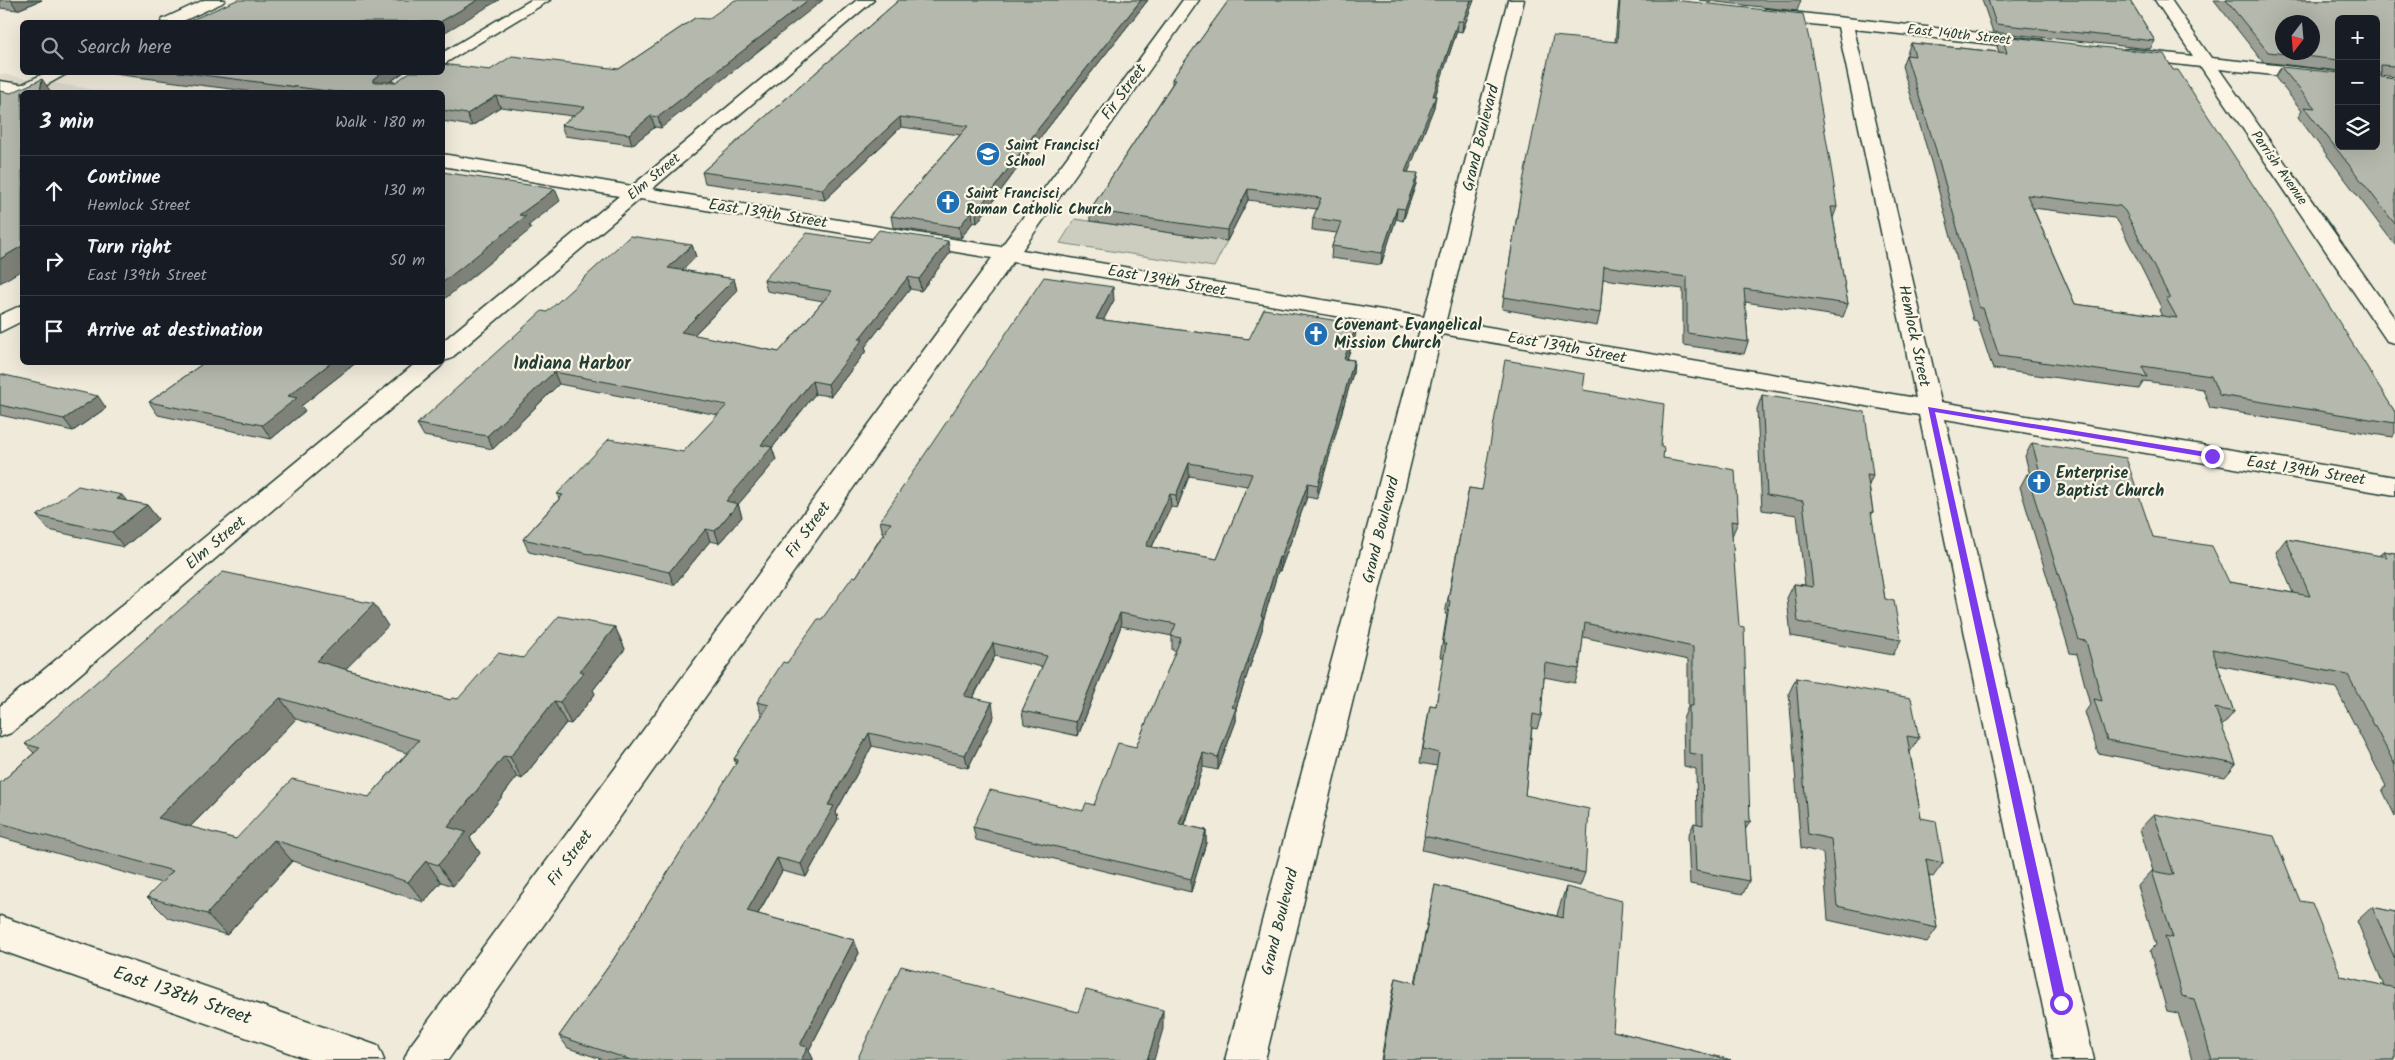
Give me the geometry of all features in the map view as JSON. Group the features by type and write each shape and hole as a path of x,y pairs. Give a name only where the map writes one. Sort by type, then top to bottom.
{"street":[{"path":"173,20 218,0"},
{"path":"445,58 542,0"},
{"name":"Elm Street","path":"445,351 866,0"},
{"name":"Fir Street","path":"424,1060 1191,0"},
{"name":"Grand Boulevard","path":"1245,1060 1516,0"},
{"name":"Parrish Avenue","path":"2163,0 2395,336"},
{"name":"East 140th Street","path":"1750,12 2052,45"},
{"name":"Hemlock Street","path":"1845,23 2074,1060"},
{"path":"2110,52 2335,77"},
{"path":"34,90 57,75"},
{"path":"0,86 26,90"},
{"path":"0,102 20,95"},
{"name":"East 139th Street","path":"445,160 2395,486"},
{"path":"0,325 20,313"},
{"name":"Elm Street","path":"0,724 428,365"},
{"name":"East 138th Street","path":"0,933 364,1060"}],"shaded area":[{"path":"0,74 96,90 20,90 20,101 0,195"},
{"path":"1075,219 1227,241 1214,267 1060,243"}],"building":[{"path":"237,0 478,0 443,20 192,20"},
{"path":"735,0 808,0 658,117 651,116 629,134 561,125 585,107 496,96 467,114 445,110 445,90 320,90 203,75 379,75 373,79 373,82 396,82 406,75 445,75 445,64 490,70 512,56 619,69 695,18 708,19"},
{"path":"899,0 1141,0 1038,129 976,212 972,211 959,227 891,216 968,126 900,117 822,189 702,172"},
{"path":"1229,0 1471,0 1463,21 1458,21 1433,96 1436,96 1405,172 1418,173 1405,209 1397,208 1382,253 1332,246 1341,222 1313,218 1321,198 1248,189 1227,230 1090,210 1175,80 1172,79"},
{"path":"1620,0 1673,0 1803,14 1810,43 1833,179 1837,207 1831,207 1848,304 1744,289 1748,342 1687,333 1687,277 1604,266 1600,313 1504,297 1521,191 1553,36 1617,42"},
{"path":"1988,0 2130,0 2155,41 1996,24"},
{"path":"2226,0 2395,0 2395,66 2381,65 2381,77 2395,79 2395,224 2337,150 2380,150 2380,15 2335,15 2335,60 2320,58 2320,15 2275,15 2275,53 2268,52"},
{"path":"2002,36 2164,54 2173,70 2178,70 2270,211 2395,412 2395,423 2219,395 2211,376 2142,366 2147,377 1999,356 1983,308 1979,308 1936,150 1906,55 1915,56 1911,43 2007,53","holes":["2027,195 2120,206 2125,211 2170,298 2166,298 2177,318 2075,304"]},
{"path":"2281,67 2335,73 2335,147 2304,107 2315,108"},
{"path":"42,79 40,90 20,90 20,247 0,259 0,91 11,93"},
{"path":"445,172 555,189 519,215 526,216 445,281"},
{"path":"879,230 948,241 919,279 908,277 859,339 863,339 828,384 812,381 761,445 772,447 726,501 738,504 715,531 706,529 669,572 523,539 563,495 557,494 609,439 683,452 727,405 554,372 487,436 417,424 542,311 547,312 630,236 692,245 668,268 734,279 681,332 779,352 832,291 764,280 807,233 869,242"},
{"path":"1044,277 1113,287 1096,319 1249,339 1264,309 1357,324 1344,359 1354,360 1318,485 1308,483 1281,557 1279,557 1261,616 1263,616 1232,707 1236,708 1218,757 1203,753 1179,824 1206,830 1191,879 973,827 990,790 1083,811 1086,803 1094,805 1118,743 1136,747 1181,638 1171,636 1176,624 1120,613 1076,722 1022,711 1047,656 993,643 964,696 992,702 965,755 869,733 828,805 834,806 801,864 777,858 747,911 854,940 800,1045 808,1047 801,1060 631,1060 559,1036 613,960 738,760 734,759 769,705 757,702 783,662 787,663 818,619 822,619 853,576 856,577 891,523 880,521","holes":["1189,463 1252,474 1217,559 1146,546 1170,494 1176,495"]},
{"path":"1505,360 1585,374 1583,390 1664,404 1661,447 1664,448 1663,458 1735,470 1738,522 1731,521 1739,626 1744,627 1750,822 1745,821 1749,881 1696,871 1694,823 1703,825 1702,755 1689,753 1689,706 1693,706 1693,647 1585,623 1579,669 1545,663 1541,716 1533,714 1525,795 1589,809 1585,873 1424,836 1439,753 1423,749 1430,705 1436,706 1446,644 1443,644 1450,601 1448,600 1469,488 1482,490"},
{"path":"201,365 328,365 288,396 297,398 262,425 149,402"},
{"path":"0,374 98,396 64,419 0,405"},
{"path":"1762,395 1865,412 1873,476 1867,475 1873,512 1871,512 1885,599 1894,601 1901,640 1798,622 1794,584 1813,587 1803,501 1767,495"},
{"path":"2032,443 2126,458 2153,537 2212,546 2229,582 2310,596 2286,539 2387,557 2383,551 2395,553 2395,765 2348,675 2212,649 2234,712 2215,708 2236,764 2107,740 2094,699 2102,701 2086,641 2079,640 2027,474 2041,476"},
{"path":"78,486 122,495 117,499 147,505 112,532 37,516"},
{"path":"223,572 374,604 317,661 450,700 452,698 458,699 498,653 523,658 559,616 615,627 580,671 584,672 560,702 554,701 510,757 504,756 448,827 466,832 438,865 426,861 408,882 274,840 207,914 147,897 173,871 0,823 0,783 40,748 25,744","holes":["280,698 419,740 369,797 292,779 236,839 158,818"]},
{"path":"1796,678 1911,698 1919,738 1907,736 1921,818 1936,821 1943,863 1926,859 1937,928 1837,906 1831,839 1808,834"},
{"path":"2154,814 2274,836 2300,901 2312,903 2341,976 2395,988 2395,1060 2212,1060 2194,999 2182,996 2165,936 2173,938 2152,871 2174,875"},
{"path":"1435,885 1563,918 1566,887 1622,901 1613,1031 1731,1060 1382,1060 1396,978 1416,983"},
{"path":"2372,907 2395,912 2395,959"},
{"path":"901,966 1078,1012 1086,990 1163,1010 1147,1060 857,1060"}],"place":[{"name":"Saint Francisci School","path":"988,154"},
{"name":"Saint Francisci Roman Catholic Church","path":"948,202"},
{"name":"Covenant Evangelical Mission Church","path":"1316,334"},
{"name":"Enterprise Baptist Church","path":"2039,482"}],"district":[{"name":"Indiana Harbor","path":"572,364"}],"route":[{"path":"2061,1003 1930,409 2212,456"}]}
